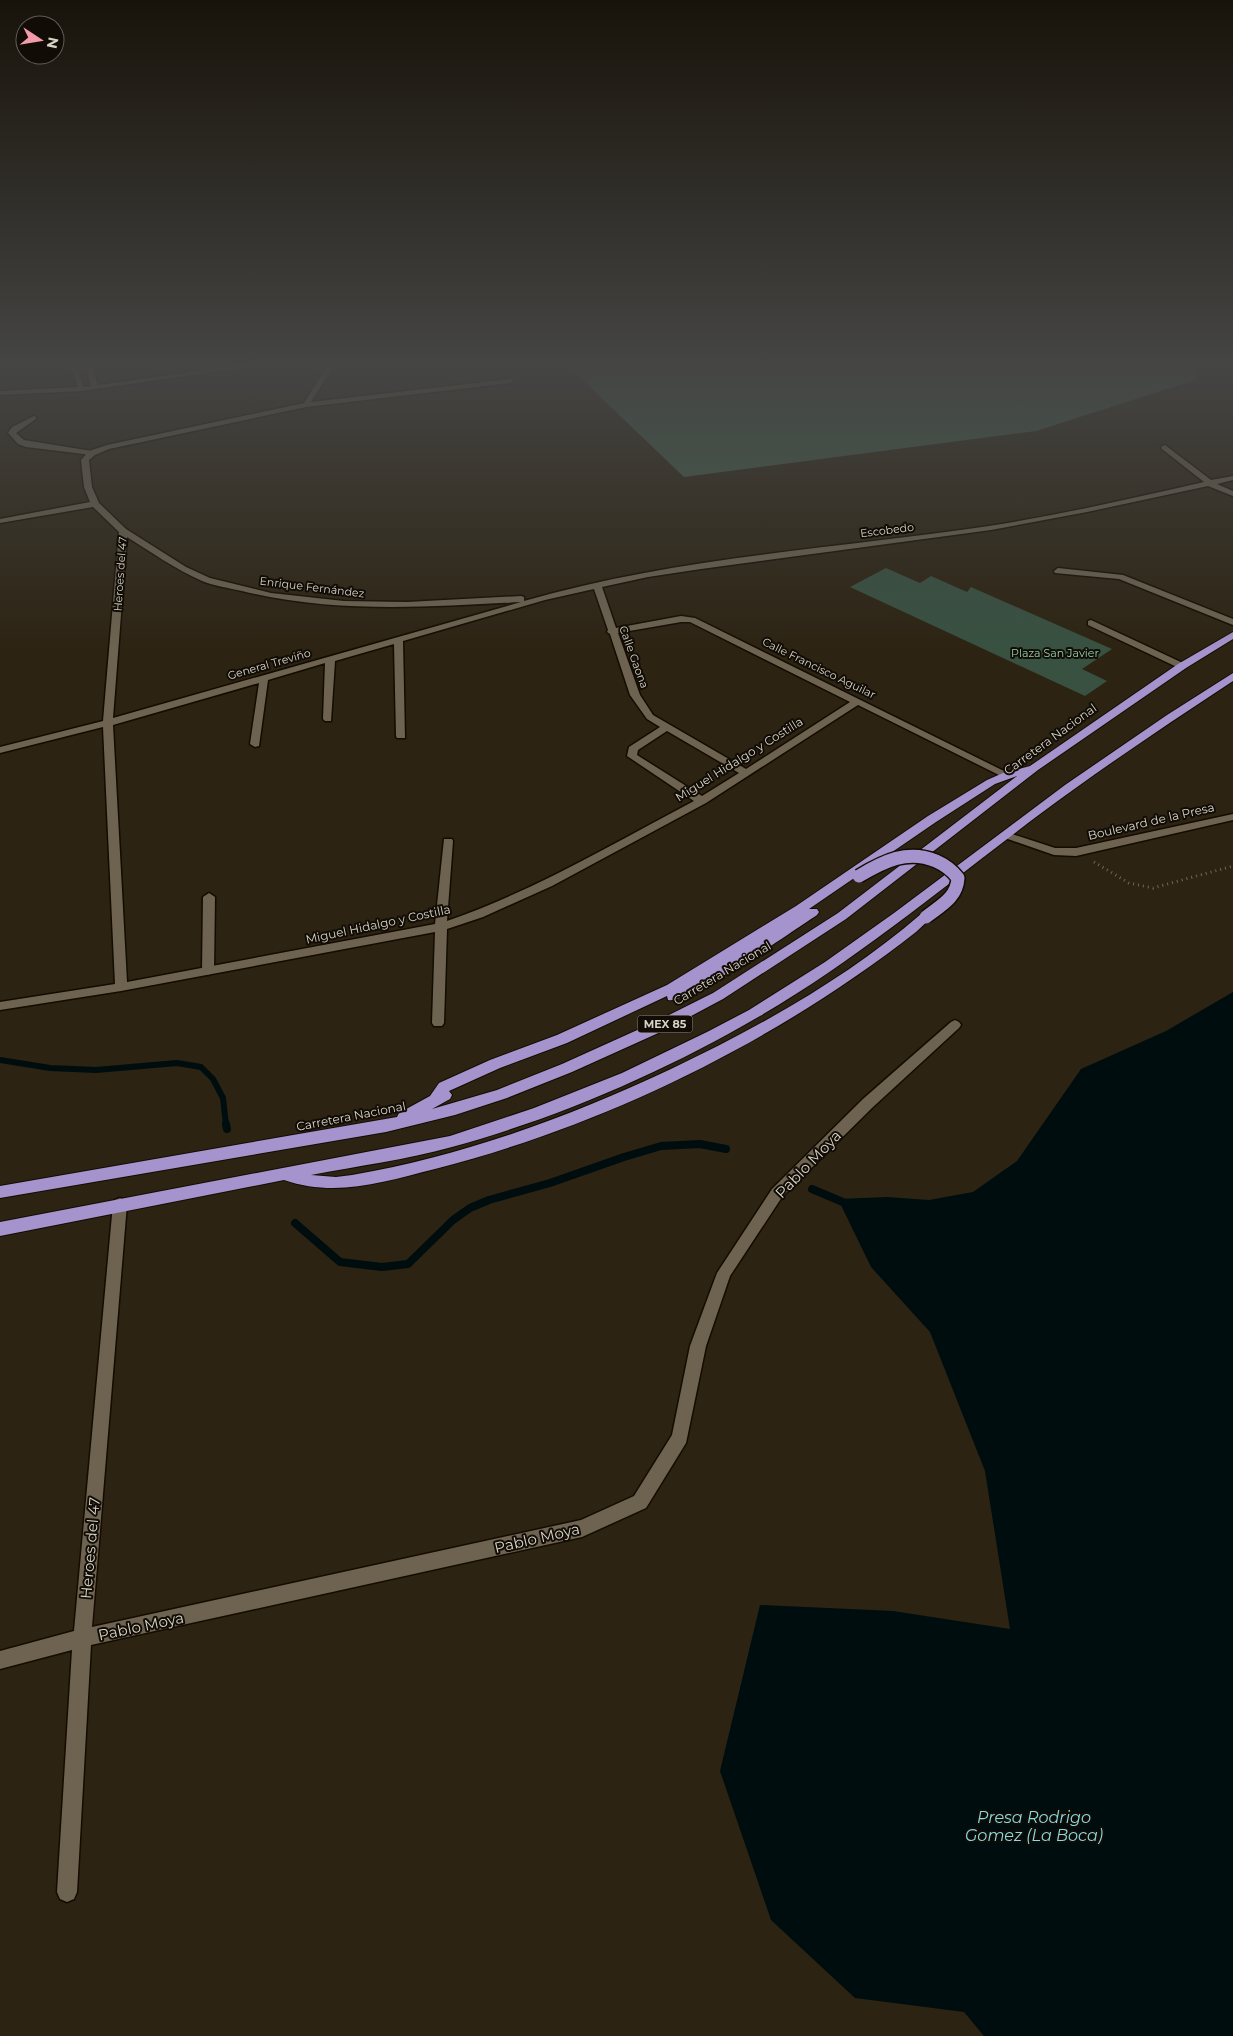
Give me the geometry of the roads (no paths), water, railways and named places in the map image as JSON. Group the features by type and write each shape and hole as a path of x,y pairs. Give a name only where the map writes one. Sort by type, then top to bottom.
{"highway":[{"name":"Carretera Nacional","path":"0,1192 386,1126 456,1109 502,1094 567,1068 643,1034 718,996 842,916 1034,768 1182,666 1233,635"},
{"name":"MEX 85","path":"0,1229 120,1204 285,1175 450,1142 493,1129 637,1073 745,1018 799,986 835,962 1070,787 1233,676"},
{"name":"MEX 85","path":"436,1099 444,1087 495,1064 562,1039 679,984 800,910 932,819 991,782 1007,775 1034,768"},
{"name":"MEX 85","path":"285,1175 310,1183 329,1184 367,1179 453,1159 536,1132 610,1104 686,1069 781,1019 834,986 953,896 958,878 948,868 924,856 904,855 885,861 859,876 792,926 698,985 581,1040 482,1078 436,1099 386,1126"}],"street":[{"name":"Heroes del 47","path":"85,461 88,487 95,504 123,531 108,723 122,987"},
{"path":"1182,461 1211,484 1233,494"},
{"name":"Escobedo","path":"543,598 597,585 701,566 991,528 1087,510 1233,478"},
{"path":"0,521 95,504"},
{"name":"Enrique Fernández","path":"123,531 194,575 222,585 271,596 374,606 543,598"},
{"path":"1058,571 1120,577 1233,622"},
{"name":"Calle Gaona","path":"597,585 634,695 650,717 746,773"},
{"name":"General Treviño","path":"0,750 108,723 543,598"},
{"name":"Calle Francisco Aguilar","path":"612,632 681,619 692,620 1007,775"},
{"path":"1091,623 1182,666"},
{"path":"398,640 400,736"},
{"path":"328,719 330,659"},
{"path":"255,744 264,678"},
{"name":"Miguel Hidalgo y Costilla","path":"0,1006 122,987 441,927 479,914 548,883 702,801 858,701"},
{"path":"666,726 633,749 632,756 702,801"},
{"name":"Boulevard de la Presa","path":"1006,835 1054,851 1076,852 1233,817"},
{"path":"438,1023 441,927 448,841"},
{"path":"208,971 209,897"},
{"name":"Pablo Moya","path":"0,1660 82,1638 582,1528 640,1502 680,1437 698,1346 724,1273 778,1193 868,1102 955,1026"},
{"name":"Heroes del 47","path":"67,1892 82,1638 120,1204"}],"water":[{"name":"Presa Rodrigo Gomez (La Boca)","path":"1233,992 1233,2036 984,2036 964,2012 855,1998 771,1920 720,1771 760,1605 893,1611 1010,1629 985,1471 930,1332 871,1267 838,1199 887,1197 929,1200 973,1192 1017,1161 1081,1069 1166,1031"}],"waterway":[{"path":"0,1060 50,1068 96,1070 177,1063 201,1067 213,1079 223,1098 226,1125"},
{"path":"226,1124 227,1129"},
{"path":"295,1223 340,1262 382,1267 408,1264 453,1220 470,1208 489,1200 550,1183 661,1146 700,1144 726,1149"},
{"path":"812,1189 845,1203"}],"park label":[{"name":"Plaza San Javier","path":"1055,653"}]}
